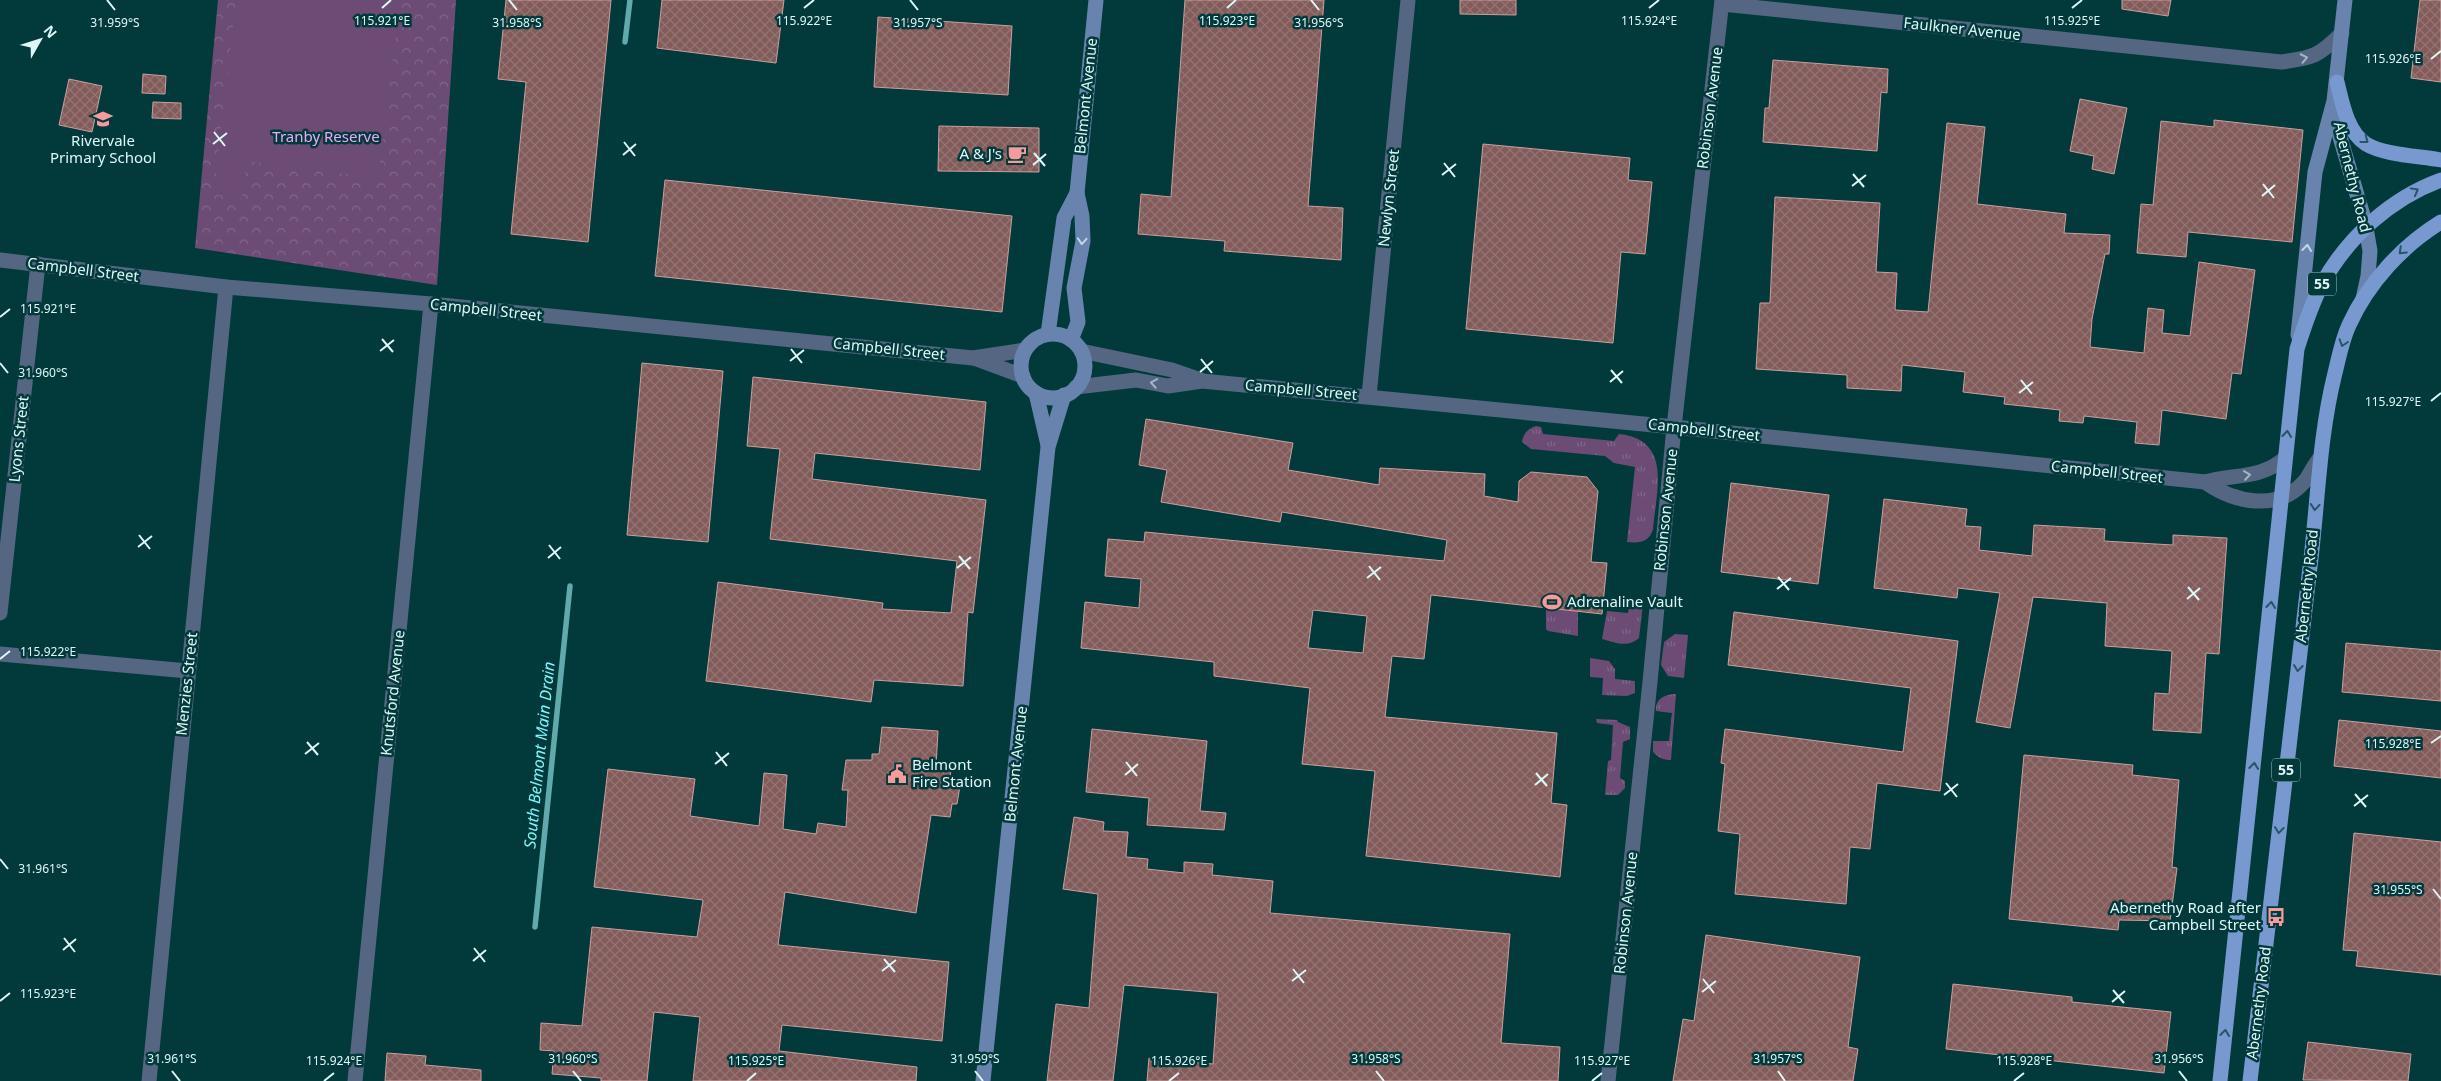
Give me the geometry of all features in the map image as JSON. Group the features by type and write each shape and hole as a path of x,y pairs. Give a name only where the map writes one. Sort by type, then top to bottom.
{"main road":[{"name":"Belmont Avenue","path":"1076,346 1078,322 1074,288 1083,242 1082,216 1077,193 1096,0"},
{"name":"Abernethy Road","path":"2220,1081 2315,172 2334,101 2345,0"},
{"path":"2337,82 2348,121 2366,144 2387,151 2441,160"},
{"name":"Abernethy Road","path":"2250,1081 2312,552 2320,458 2330,392 2341,349 2348,326 2363,298 2368,276 2370,251 2340,137 2334,101"},
{"name":"55","path":"2297,349 2309,311 2322,284 2339,258 2365,229 2402,199 2420,188 2441,180"},
{"name":"Belmont Avenue","path":"1048,334 1064,218 1077,193"},
{"name":"55","path":"2363,298 2398,254 2414,240 2441,222"},
{"path":"1048,334 1064,336 1076,346 1084,370 1070,392 1054,398 1036,393 1022,376 1022,358 1025,350 1031,342 1048,334"},
{"name":"Belmont Avenue","path":"984,1081 1048,447 1070,392"},
{"name":"Belmont Avenue","path":"1036,393 1048,447"}],"street":[{"name":"Newlyn Street","path":"1369,396 1408,0"},
{"name":"Faulkner Avenue","path":"1722,2 2281,62 2308,59 2325,50 2342,33"},
{"name":"Robinson Avenue","path":"1608,1081 1650,682 1674,427 1722,2"},
{"name":"Campbell Street","path":"0,260 226,287 431,304 973,358 1025,350"},
{"name":"Lyons Street","path":"0,613 38,264"},
{"name":"Menzies Street","path":"149,1081 226,287"},
{"name":"Knutsford Avenue","path":"355,1081 431,304"},
{"name":"Campbell Street","path":"1076,346 1172,370 1202,381"},
{"name":"Campbell Street","path":"973,358 1022,376"},
{"name":"Campbell Street","path":"1070,392 1136,380 1168,386 1202,381 1369,396 2206,482 2224,477 2251,476 2276,466 2285,458"},
{"path":"2280,500 2304,481 2320,458"},
{"name":"Campbell Street","path":"2206,482 2223,494 2263,502 2280,500"},
{"path":"0,654 188,671"}],"green space":[{"name":"Tranby Reserve","path":"218,0 456,0 437,285 195,248"},
{"path":"236,0 400,0 378,178 247,161 242,198 214,194"},
{"path":"1536,426 1541,427 1543,434 1614,441 1619,434 1636,438 1648,446 1654,457 1658,484 1653,529 1646,540 1627,542 1635,467 1614,463 1605,456 1531,449 1522,442 1528,430"},
{"path":"1630,599 1636,599 1643,604 1639,638 1626,644 1602,639 1607,611 1628,613"},
{"path":"1546,607 1578,611 1578,636 1548,631 1546,629"},
{"path":"1675,634 1688,635 1684,678 1668,676 1661,665 1664,642"},
{"path":"1590,658 1609,661 1615,669 1615,679 1635,681 1635,693 1627,696 1602,695 1603,678 1590,677"},
{"path":"1676,694 1671,760 1666,760 1653,752 1653,741 1669,741 1672,713 1656,711 1656,707 1661,698"},
{"path":"1596,719 1617,720 1630,727 1630,739 1623,742 1620,778 1625,781 1625,788 1618,795 1605,795 1608,761 1611,760 1613,725 1597,723"}],"building":[{"path":"506,0 611,0 588,242 511,234 526,82 498,79"},
{"path":"662,0 784,0 776,63 657,48"},
{"path":"1185,0 1324,0 1308,206 1343,208 1341,260 1224,251 1225,241 1138,234 1141,194 1171,197"},
{"path":"1460,0 1516,0 1516,15 1460,14"},
{"path":"2122,0 2171,0 2168,16 2122,9"},
{"path":"2420,0 2441,0 2441,82 2411,78"},
{"path":"878,17 1012,26 1008,95 874,87"},
{"path":"1773,60 1888,69 1887,93 1881,92 1877,151 1763,142 1765,108 1769,108"},
{"path":"143,74 166,76 165,94 142,93"},
{"path":"69,79 102,86 92,132 59,125"},
{"path":"2080,99 2127,108 2114,174 2092,169 2094,156 2070,151"},
{"path":"153,102 181,103 181,119 152,118"},
{"path":"2214,120 2303,130 2292,242 2188,232 2186,257 2137,253 2141,204 2153,205 2161,121 2214,127"},
{"path":"1947,123 1985,127 1977,204 2066,214 2064,233 2110,235 2109,254 2105,254 2092,319 2090,347 2144,353 2148,308 2164,310 2162,333 2190,336 2199,262 2255,270 2241,374 2232,373 2226,419 2162,410 2159,445 2135,443 2137,422 2084,416 2083,423 2059,421 2060,410 2004,404 2005,397 1963,392 1965,372 1902,365 1901,391 1847,388 1847,375 1756,369 1760,303 1770,303 1775,197 1880,203 1876,272 1897,273 1895,310 1928,312"},
{"path":"939,126 1039,128 1039,172 938,171"},
{"path":"1483,144 1630,158 1628,180 1652,182 1645,254 1621,252 1613,343 1466,329"},
{"path":"665,180 1012,216 1002,312 655,276"},
{"path":"642,363 723,371 708,542 627,535"},
{"path":"753,377 986,402 980,470 815,453 812,479 986,500 973,613 968,612 963,686 874,680 871,702 706,681 718,582 883,603 882,609 951,613 957,561 770,539 780,449 747,446"},
{"path":"1146,419 1293,443 1288,470 1379,485 1380,468 1485,474 1484,496 1518,502 1519,481 1531,472 1587,477 1598,491 1591,562 1607,563 1602,614 1431,595 1424,659 1392,656 1385,717 1557,733 1551,803 1567,805 1560,877 1366,856 1375,771 1302,764 1310,688 1214,676 1214,662 1081,648 1085,602 1139,608 1141,579 1105,576 1108,539 1144,542 1145,532 1444,561 1447,540 1282,512 1280,522 1161,502 1167,470 1139,465","holes":["1313,610 1367,616 1363,653 1308,648"]},
{"path":"1731,483 1829,495 1818,584 1721,572"},
{"path":"1884,499 1967,509 1965,526 1981,527 1979,550 2032,556 2034,525 2105,529 2104,541 2173,545 2173,535 2227,538 2219,654 2206,653 2201,733 2153,730 2155,693 2169,694 2172,651 2105,646 2107,603 2033,597 2010,728 1976,722 2000,593 1958,588 1957,598 1874,588"},
{"path":"1734,612 1958,641 1940,791 1877,783 1870,849 1850,847 1846,904 1735,894 1740,834 1718,831 1725,764 1721,763 1725,729 1903,752 1911,688 1728,665"},
{"path":"2346,643 2441,651 2441,701 2342,692"},
{"path":"2339,720 2441,731 2441,778 2334,766"},
{"path":"882,727 938,731 936,767 951,769 950,779 961,780 957,804 952,804 950,817 931,815 916,913 785,892 778,945 949,962 942,1041 782,1025 779,1051 917,1067 916,1081 693,1081 700,1017 654,1012 647,1081 601,1081 601,1078 552,1074 554,1051 540,1050 541,1023 582,1026 592,927 697,937 703,900 594,887 608,769 695,779 690,816 759,826 764,773 787,775 783,829 816,834 818,823 846,827 848,790 842,790 846,760 872,760 872,754 879,754"},
{"path":"1092,729 1207,741 1200,811 1226,813 1224,830 1147,825 1149,798 1086,792"},
{"path":"2024,755 2133,765 2132,775 2179,780 2172,867 2177,868 2170,921 2119,920 2118,930 2009,919"},
{"path":"1074,817 1104,822 1103,831 1128,832 1126,857 1148,859 1147,869 1184,873 1184,862 1213,864 1212,875 1273,881 1270,913 1510,934 1501,1043 1560,1047 1558,1081 1147,1081 1149,1058 1213,1064 1218,993 1124,985 1113,1081 1047,1081 1056,1004 1089,1008 1098,894 1063,889"},
{"path":"2354,833 2441,842 2441,975 2356,966 2358,951 2343,950"},
{"path":"1706,935 1860,957 1848,1047 1858,1049 1853,1081 1673,1081 1683,1019 1694,1021"},
{"path":"1953,984 2072,997 2072,1002 2171,1012 2164,1073 1946,1049"},
{"path":"2308,1042 2411,1054 2408,1081 2303,1080"},
{"path":"387,1053 426,1056 425,1065 481,1070 481,1081 385,1081"}],"waterway":[{"name":"South Belmont Main Drain","path":"625,42 630,0"},
{"name":"South Belmont Main Drain","path":"535,927 570,586"}],"place":[{"name":"Rivervale Primary School","path":"103,119"},
{"name":"A & J's","path":"1017,154"},
{"name":"Adrenaline Vault","path":"1552,602"},
{"name":"Belmont Fire Station","path":"897,774"},
{"name":"Abernethy Road after Campbell Street","path":"2276,917"}]}
